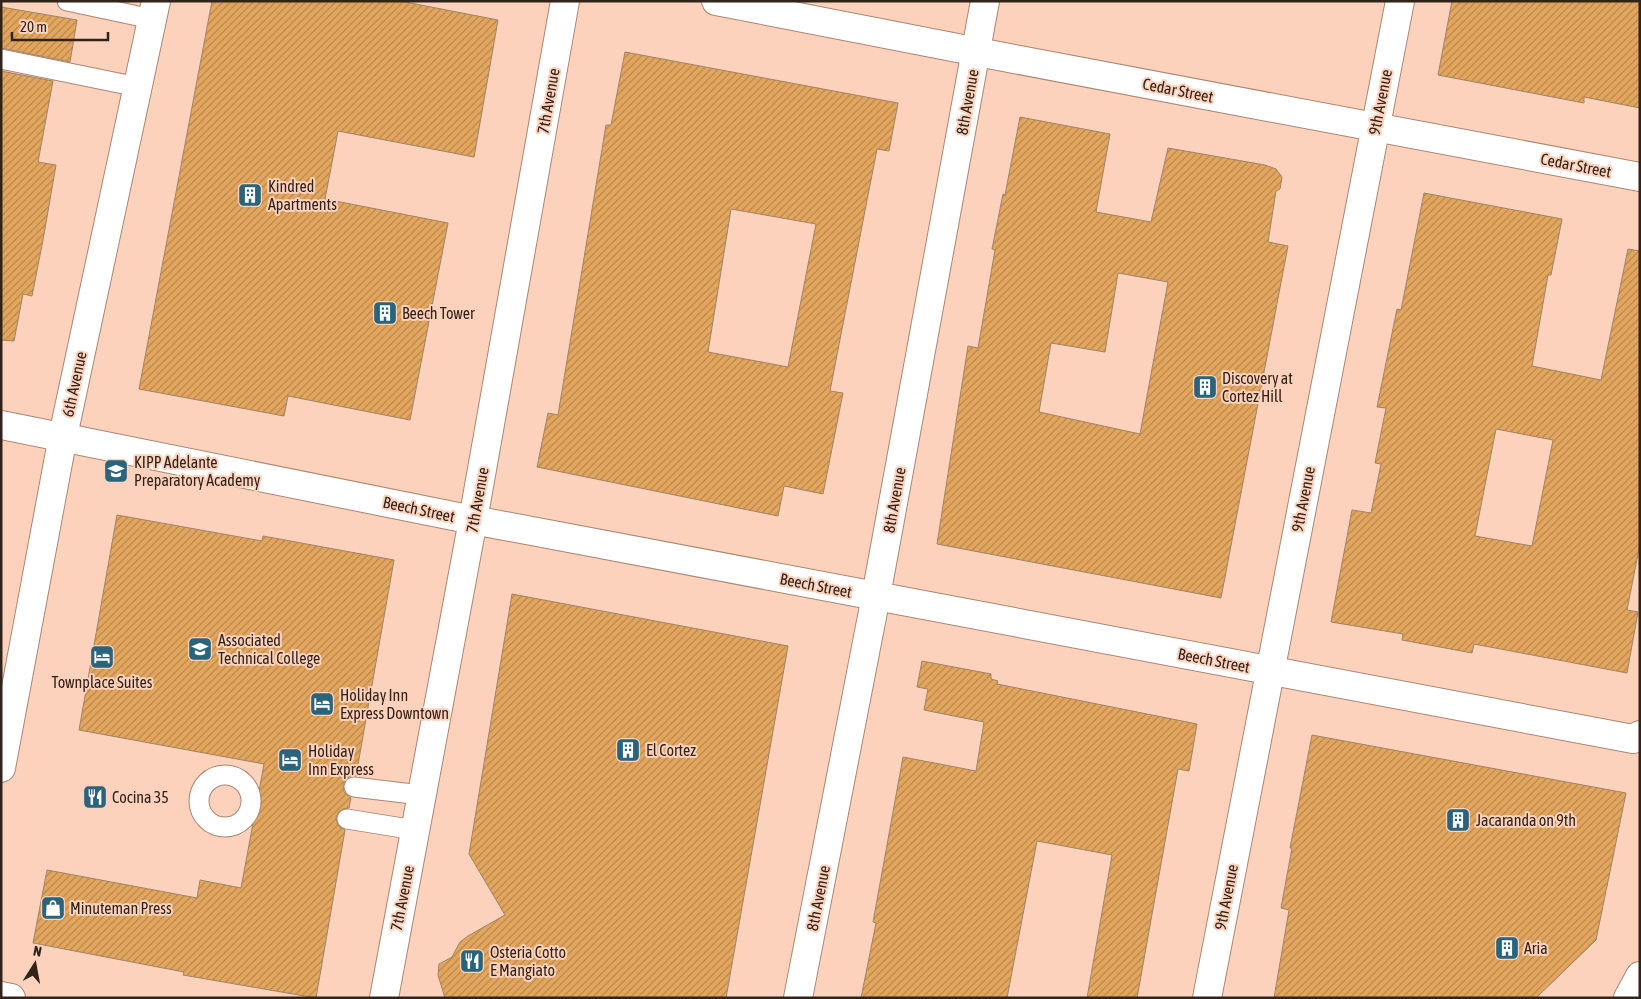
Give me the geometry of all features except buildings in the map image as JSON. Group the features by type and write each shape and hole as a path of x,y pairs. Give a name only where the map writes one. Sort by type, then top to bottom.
{"main road":[{"name":"7th Avenue","path":"384,998 420,795 473,520 565,1"},
{"name":"Cedar Street","path":"716,1 976,52 1640,176"},
{"name":"8th Avenue","path":"798,998 876,596 985,1"},
{"name":"9th Avenue","path":"1207,998 1400,1"},
{"name":"6th Avenue","path":"1,768 63,436 154,10"},
{"name":"Beech Street","path":"1,425 473,520 1270,671 1636,737"},
{"path":"1628,998 1640,976"},
{"path":"1,996 12,998"}],"lane":[{"path":"67,1 154,10"},
{"path":"1,59 138,87"},
{"path":"227,775 243,782 248,789 251,797 252,814 235,825 227,827 218,826 210,822 200,809 200,792 205,785 211,779 227,775 261,779"},
{"path":"354,787 420,795"},
{"path":"347,819 415,830"}],"place":[{"name":"Kindred Apartments","path":"250,195"},
{"name":"Beech Tower","path":"385,313"},
{"name":"Discovery at Cortez Hill","path":"1205,387"},
{"name":"KIPP Adelante Preparatory Academy","path":"116,471"},
{"name":"Associated Technical College","path":"200,649"},
{"name":"Townplace Suites","path":"102,657"},
{"name":"Holiday Inn Express Downtown","path":"322,704"},
{"name":"El Cortez","path":"628,750"},
{"name":"Holiday Inn Express","path":"290,760"},
{"name":"Cocina 35","path":"95,797"},
{"name":"Jacaranda on 9th","path":"1458,820"},
{"name":"Minuteman Press","path":"53,908"},
{"name":"Aria","path":"1507,948"},
{"name":"Osteria Cotto E Mangiato","path":"472,961"}]}
